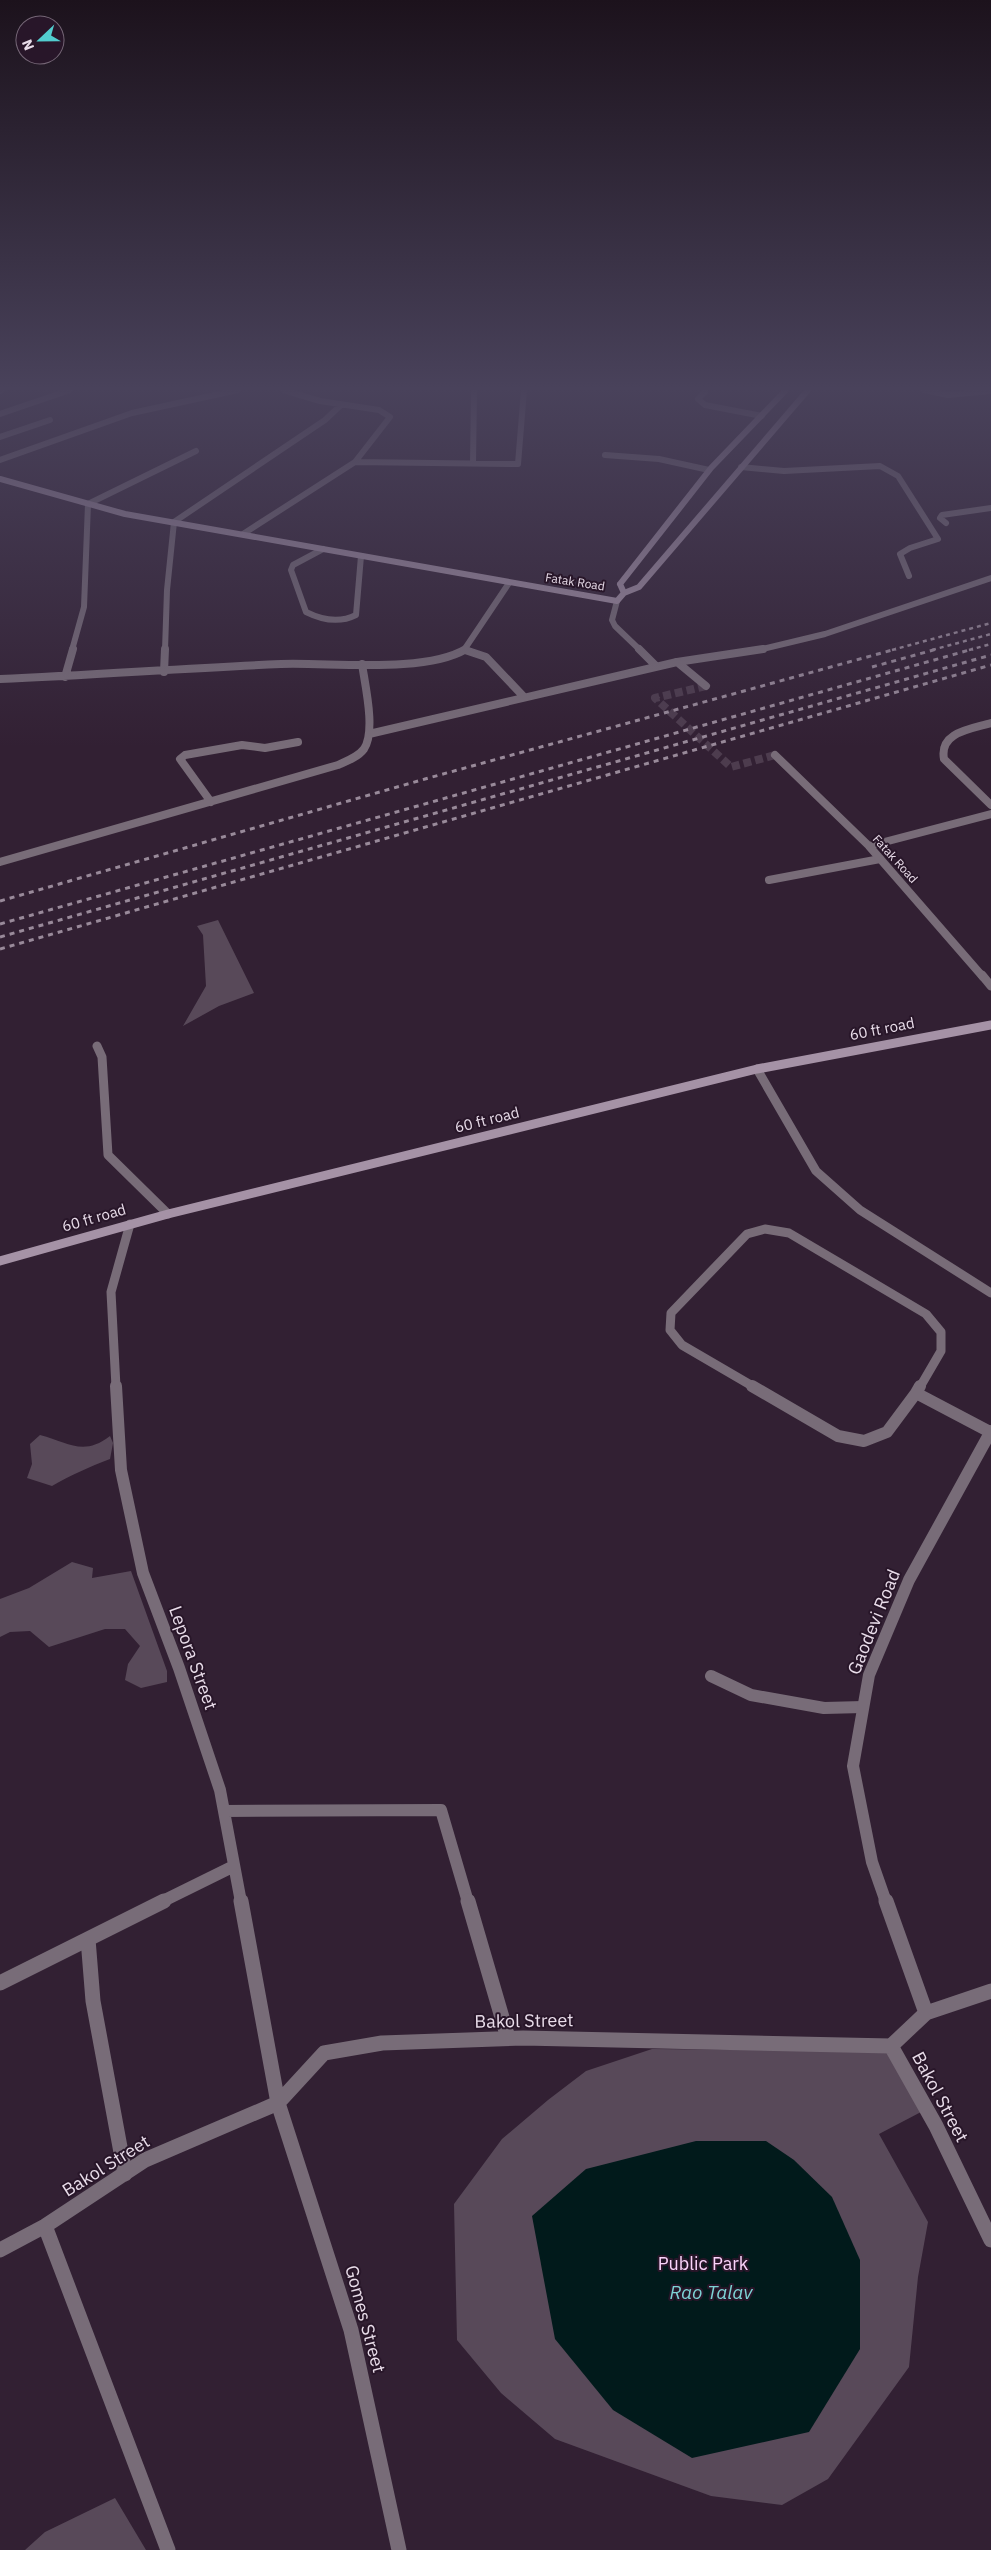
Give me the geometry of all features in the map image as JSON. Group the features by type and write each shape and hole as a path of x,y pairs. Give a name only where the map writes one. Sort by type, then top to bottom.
{"main road":[{"name":"Fatak Road","path":"106,509 125,514 617,601"},
{"path":"679,509 620,584 639,587 705,509"},
{"name":"Fatak Road","path":"620,584 624,593 639,587"},
{"path":"617,601 624,593"},
{"name":"60 ft road","path":"0,1261 168,1214 757,1068 989,1023"}],"street":[{"path":"65,677 84,607 88,509"},
{"path":"164,672 167,590 174,522 193,509"},
{"path":"243,534 282,509"},
{"path":"909,576 900,554 910,548 938,539 919,509"},
{"path":"946,523 940,518 942,514 983,509"},
{"path":"323,549 293,566 291,570 306,612 330,620 347,619 356,615 362,556"},
{"path":"369,734 655,666 755,651 826,634 991,578"},
{"path":"0,679 164,672 285,664 362,664 434,660 456,655 465,650 509,583"},
{"path":"617,601 612,620 615,626 655,666"},
{"path":"465,650 486,657 524,697"},
{"path":"677,662 706,686"},
{"path":"0,862 338,765 357,756 366,747 369,734 362,664"},
{"path":"991,723 962,731 945,741 942,749 944,759 991,805"},
{"path":"211,802 180,759 185,755 242,745 265,748 298,742"},
{"name":"Fatak Road","path":"775,755 869,846 991,986"},
{"path":"869,846 991,814"},
{"path":"769,880 880,859"},
{"path":"97,1046 102,1057 108,1155 168,1214"},
{"path":"757,1068 816,1171 860,1210 991,1293"},
{"name":"Lepora Street","path":"130,1224 112,1292 121,1470 143,1573 179,1668 220,1790 278,2103"},
{"path":"765,1229 788,1233 926,1314 941,1332 941,1351 916,1393 887,1432 864,1441 838,1436 682,1345 670,1330 671,1313 747,1234 765,1229"},
{"path":"916,1393 991,1432"},
{"name":"Gaodevi Road","path":"926,2013 872,1862 853,1766 869,1674 909,1580 991,1432"},
{"path":"711,1676 751,1695 824,1708 863,1707"},
{"path":"224,1811 441,1810 508,2038"},
{"path":"0,1982 234,1866"},
{"path":"88,1938 93,2001 125,2174"},
{"path":"891,2046 926,2013 991,1991"},
{"name":"Bakol Street","path":"0,2250 45,2226 145,2160 278,2103 324,2053 382,2043 508,2038 699,2040 891,2046 936,2126 991,2240"},
{"name":"Gomes Street","path":"278,2103 350,2330 399,2550"},
{"path":"45,2226 168,2550"}],"green space":[{"path":"218,920 254,993 219,1006 183,1026 206,986 203,935 197,926"},
{"path":"40,1435 83,1447 92,1446 110,1436 113,1443 110,1459 80,1471 52,1486 27,1478 32,1464 30,1444"},
{"path":"72,1562 93,1568 92,1578 131,1571 167,1671 167,1682 141,1688 125,1680 128,1664 140,1646 125,1629 105,1629 49,1647 30,1631 10,1632 0,1637 0,1599 29,1588"},
{"name":"Public Park","path":"652,2049 887,2051 921,2112 879,2134 928,2222 918,2277 909,2367 828,2479 782,2505 711,2496 555,2439 501,2393 457,2340 454,2204 502,2139 548,2100 586,2071"},
{"path":"115,2498 146,2550 25,2550 45,2532"}],"water":[{"name":"Rao Talav","path":"696,2141 766,2141 794,2160 832,2197 860,2260 860,2349 809,2432 692,2458 613,2410 555,2339 532,2216 586,2169"}],"tunnel":[{"path":"706,686 655,698 731,767 775,755"}],"railway":[{"path":"892,650 991,623"},
{"path":"932,650 991,634"},
{"path":"969,650 991,644"},
{"path":"0,901 425,779 896,649"},
{"path":"872,667 937,649"},
{"path":"0,924 973,649"},
{"path":"0,937 991,655"},
{"path":"0,949 991,665"}]}
